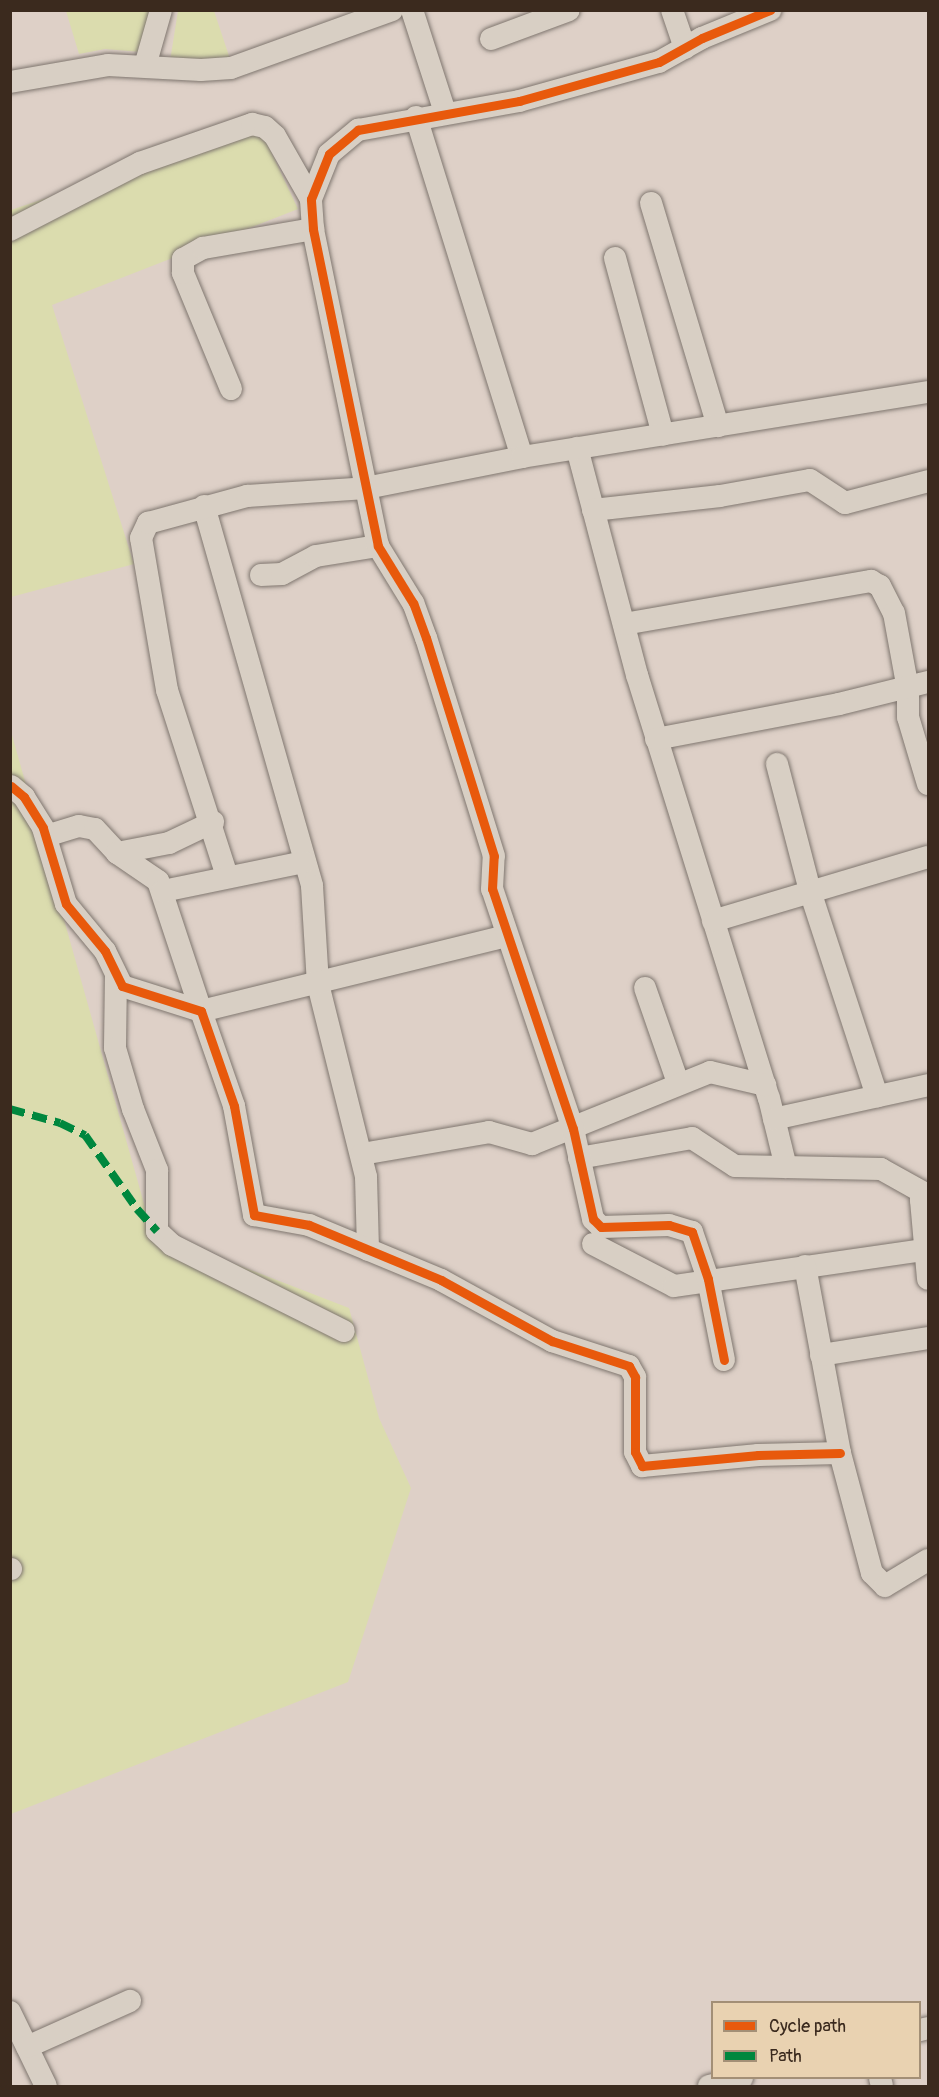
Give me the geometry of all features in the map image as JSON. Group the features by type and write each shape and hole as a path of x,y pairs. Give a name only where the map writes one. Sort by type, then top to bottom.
{"street":[{"path":"145,66 161,10"},
{"path":"10,82 84,67 145,66 201,70 231,68 392,10"},
{"path":"412,10 445,112"},
{"path":"491,39 568,10"},
{"path":"672,10 685,48"},
{"path":"724,1360 708,1280 696,1239 687,1228 598,1226 573,1129 492,889 494,856 426,638 413,603 378,546 312,229 311,199 321,168 339,143 371,125 546,94 659,62 737,16 770,10"},
{"path":"416,117 522,457"},
{"path":"10,230 140,163 252,124 265,127 275,136 311,199"},
{"path":"651,203 718,426"},
{"path":"231,389 183,273 183,258 203,248 312,229"},
{"path":"615,258 663,435"},
{"path":"227,876 213,822 167,690 141,538 148,523 204,506 278,492 366,488 522,457 928,392"},
{"path":"577,448 656,739 765,1085 786,1167"},
{"path":"593,510 720,496 810,480 845,503 928,481"},
{"path":"204,506 312,886 318,984 362,1154 368,1250"},
{"path":"261,575 282,573 316,556 378,546"},
{"path":"624,624 871,581 880,586 894,613 918,686 908,717 928,784"},
{"path":"656,739 918,686"},
{"path":"777,764 810,891 877,1096"},
{"path":"11,786 37,814 46,836 59,890 105,951 116,975 129,991 201,1011 506,936"},
{"path":"117,853 169,843 213,822"},
{"path":"46,836 70,828 89,827 117,853 158,881 234,1106 254,1215 309,1225 441,1280 552,1341 632,1368 635,1377 635,1452 642,1466 758,1455 840,1453"},
{"path":"713,921 928,857"},
{"path":"163,891 304,862"},
{"path":"116,975 115,1048 133,1109 157,1170 157,1231 172,1245 344,1331"},
{"path":"645,988 678,1083"},
{"path":"362,1154 489,1132 532,1144 573,1129 678,1083 710,1072 765,1085"},
{"path":"774,1119 928,1085"},
{"path":"579,1158 692,1138 735,1166 881,1169 927,1193 921,1200 928,1278"},
{"path":"593,1244 668,1285 925,1250"},
{"path":"805,1266 840,1453 875,1580 885,1586 892,1584 928,1560"},
{"path":"821,1355 928,1338"},
{"path":"27,2047 130,2001"},
{"path":"10,2012 46,2086"},
{"path":"709,2086 738,2079"}],"green space":[{"path":"66,11 150,11 141,52 105,49 79,54"},
{"path":"178,11 214,11 230,59 170,61"},
{"path":"259,126 298,209 52,305 134,564 11,597 11,210"},
{"path":"10,728 152,1232 349,1308 379,1418 411,1488 348,1682 11,1814"}],"marked path":[{"path":"10,1109 60,1123 85,1135 137,1209 157,1231"}],"cycle path":[{"path":"724,1360 708,1279 692,1232 669,1225 601,1227 593,1219 573,1129 492,889 494,856 426,638 413,603 378,546 313,229 311,199 329,154 358,130 519,101 659,62 702,38 770,10"},
{"path":"11,786 24,797 43,828 66,904 105,951 122,986 201,1011 234,1106 254,1215 309,1225 441,1280 552,1341 629,1366 635,1377 635,1452 642,1466 758,1455 840,1453"}]}
